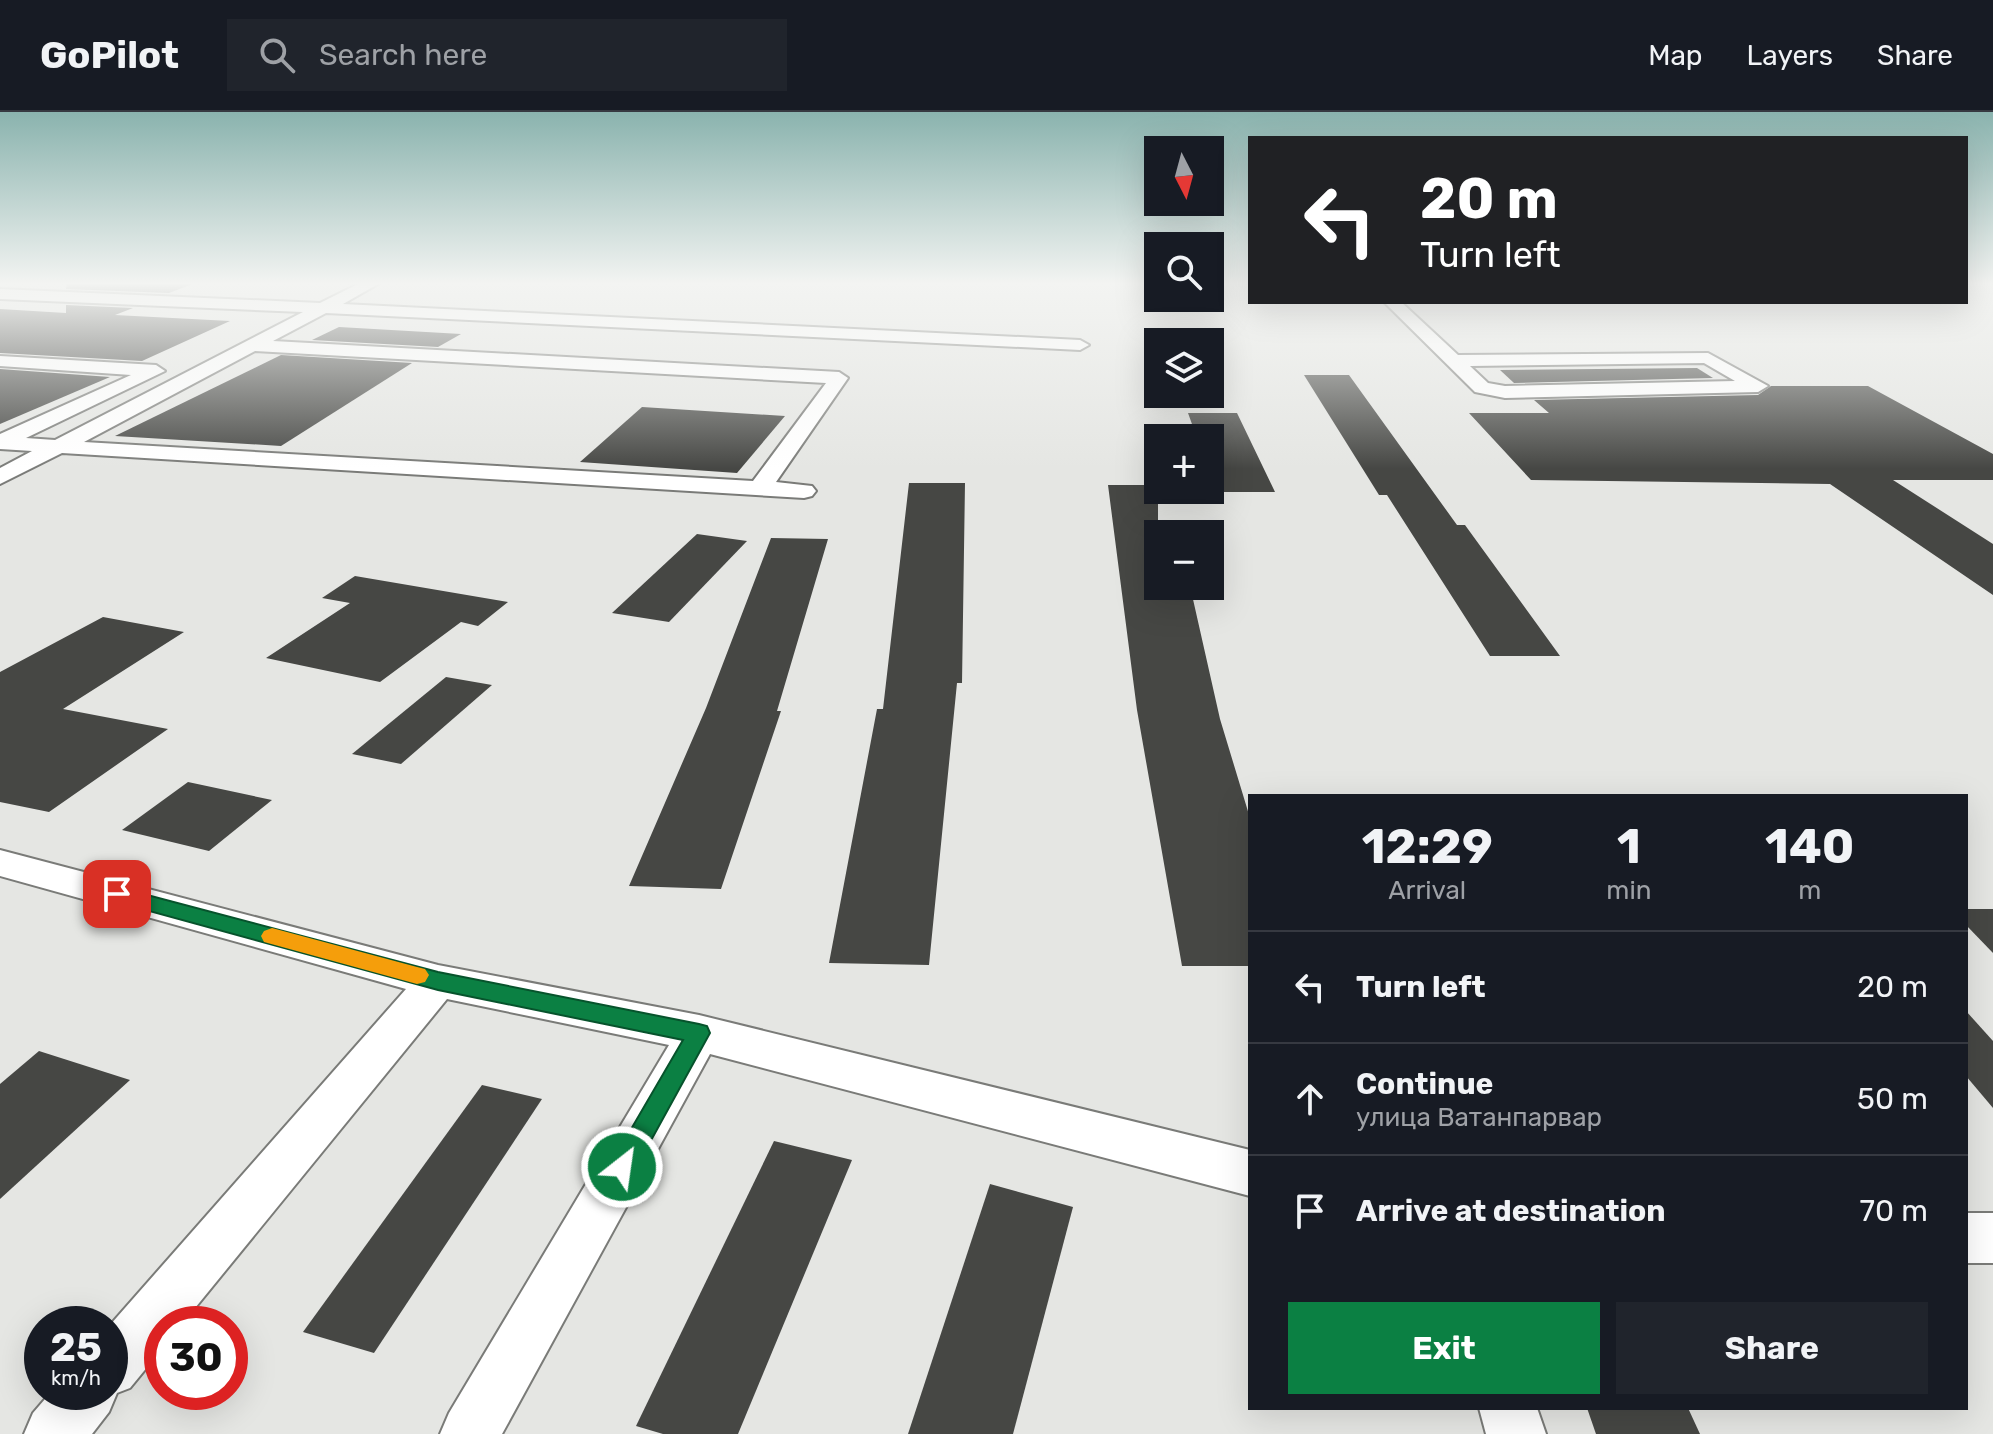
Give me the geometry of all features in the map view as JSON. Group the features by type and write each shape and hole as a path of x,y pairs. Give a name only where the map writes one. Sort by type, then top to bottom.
{"street":[{"path":"0,477 249,346"},
{"path":"262,346 839,378 760,488"},
{"path":"1438,346 1482,388 1505,392 1758,386 1708,358 1454,361"},
{"path":"0,361 156,371 0,442"},
{"path":"0,442 804,491"},
{"path":"0,863 438,981 699,1033 1248,1172"},
{"path":"128,1347 438,981"},
{"path":"470,1434 699,1033"},
{"path":"1968,1238 1993,1238"},
{"path":"54,1434 74,1410"},
{"path":"1509,1410 1516,1434"}],"building":[{"path":"0,346 176,346 142,361 0,353"},
{"path":"281,355 412,363 281,446 115,436"},
{"path":"1697,368 1713,378 1514,383 1500,370"},
{"path":"0,369 110,377 0,424"},
{"path":"1304,375 1349,375 1457,525 1465,525 1560,656 1490,656 1387,495 1379,495"},
{"path":"1771,386 1868,386 1993,454 1993,480 1893,480 1993,544 1993,595 1830,484 1531,480 1469,413 1549,413 1534,400 1758,395"},
{"path":"642,407 785,416 737,473 580,462"},
{"path":"1188,413 1237,413 1275,492 1224,492 1224,424 1192,424"},
{"path":"909,483 965,483 962,683 957,683 929,965 829,963 877,709 883,709"},
{"path":"1108,485 1144,485 1144,504 1158,504 1158,520 1144,520 1144,600 1193,600 1220,719 1248,811 1248,966 1182,966 1137,710"},
{"path":"697,534 747,541 669,622 612,613"},
{"path":"771,538 828,539 777,711 781,711 721,889 629,886 706,708"},
{"path":"355,576 508,602 478,626 461,622 380,682 266,658 350,603 322,598"},
{"path":"103,617 184,632 63,709 168,729 49,812 0,802 0,672"},
{"path":"446,677 492,685 401,764 352,754"},
{"path":"188,782 272,800 209,851 122,830"},
{"path":"1968,909 1993,909 1993,953 1968,927"},
{"path":"1968,1013 1993,1041 1993,1108 1968,1078"},
{"path":"39,1051 130,1080 0,1199 0,1084"},
{"path":"482,1085 542,1099 374,1353 303,1332"},
{"path":"774,1141 852,1160 738,1434 663,1434 636,1426"},
{"path":"990,1184 1073,1207 1013,1434 908,1434"},
{"path":"1588,1410 1689,1410 1700,1434 1596,1434"}],"slow traffic":[{"path":"272,936 417,975"}],"route":[{"path":"117,894 438,981 699,1033 622,1167"}]}
